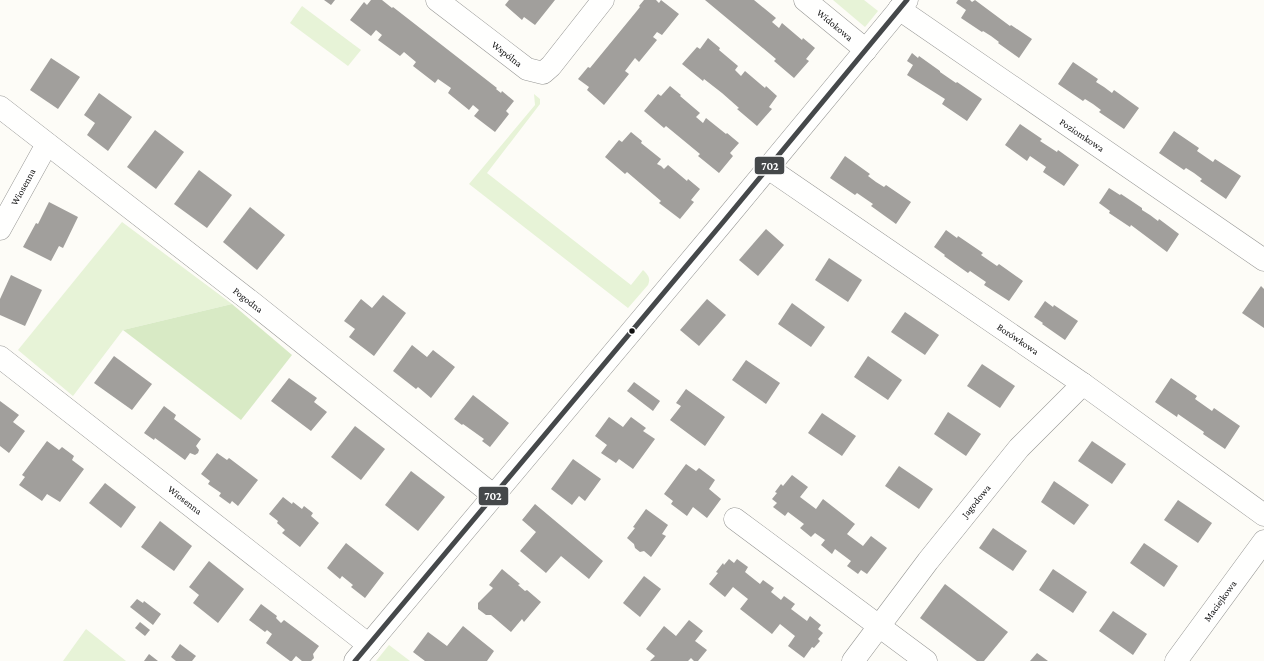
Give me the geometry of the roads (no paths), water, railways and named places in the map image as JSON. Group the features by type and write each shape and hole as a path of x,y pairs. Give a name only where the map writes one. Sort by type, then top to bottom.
{"street":[{"name":"Wspólna","path":"437,0 526,69 543,73 551,66 603,0"},
{"name":"Widokowa","path":"805,0 866,50"},
{"path":"355,661 903,5"},
{"name":"Poziomkowa","path":"903,5 1264,260"},
{"name":"Pogodna","path":"0,107 254,304 493,495"},
{"name":"Wiosenna","path":"0,229 47,144"},
{"name":"Borówkowa","path":"768,168 1083,384 1264,515"},
{"name":"Wiosenna","path":"0,357 369,645"},
{"name":"Jagodowa","path":"853,661 928,561 1020,448 1083,384"},
{"path":"735,519 926,661"},
{"name":"Maciejkowa","path":"1176,661 1264,540"}]}
